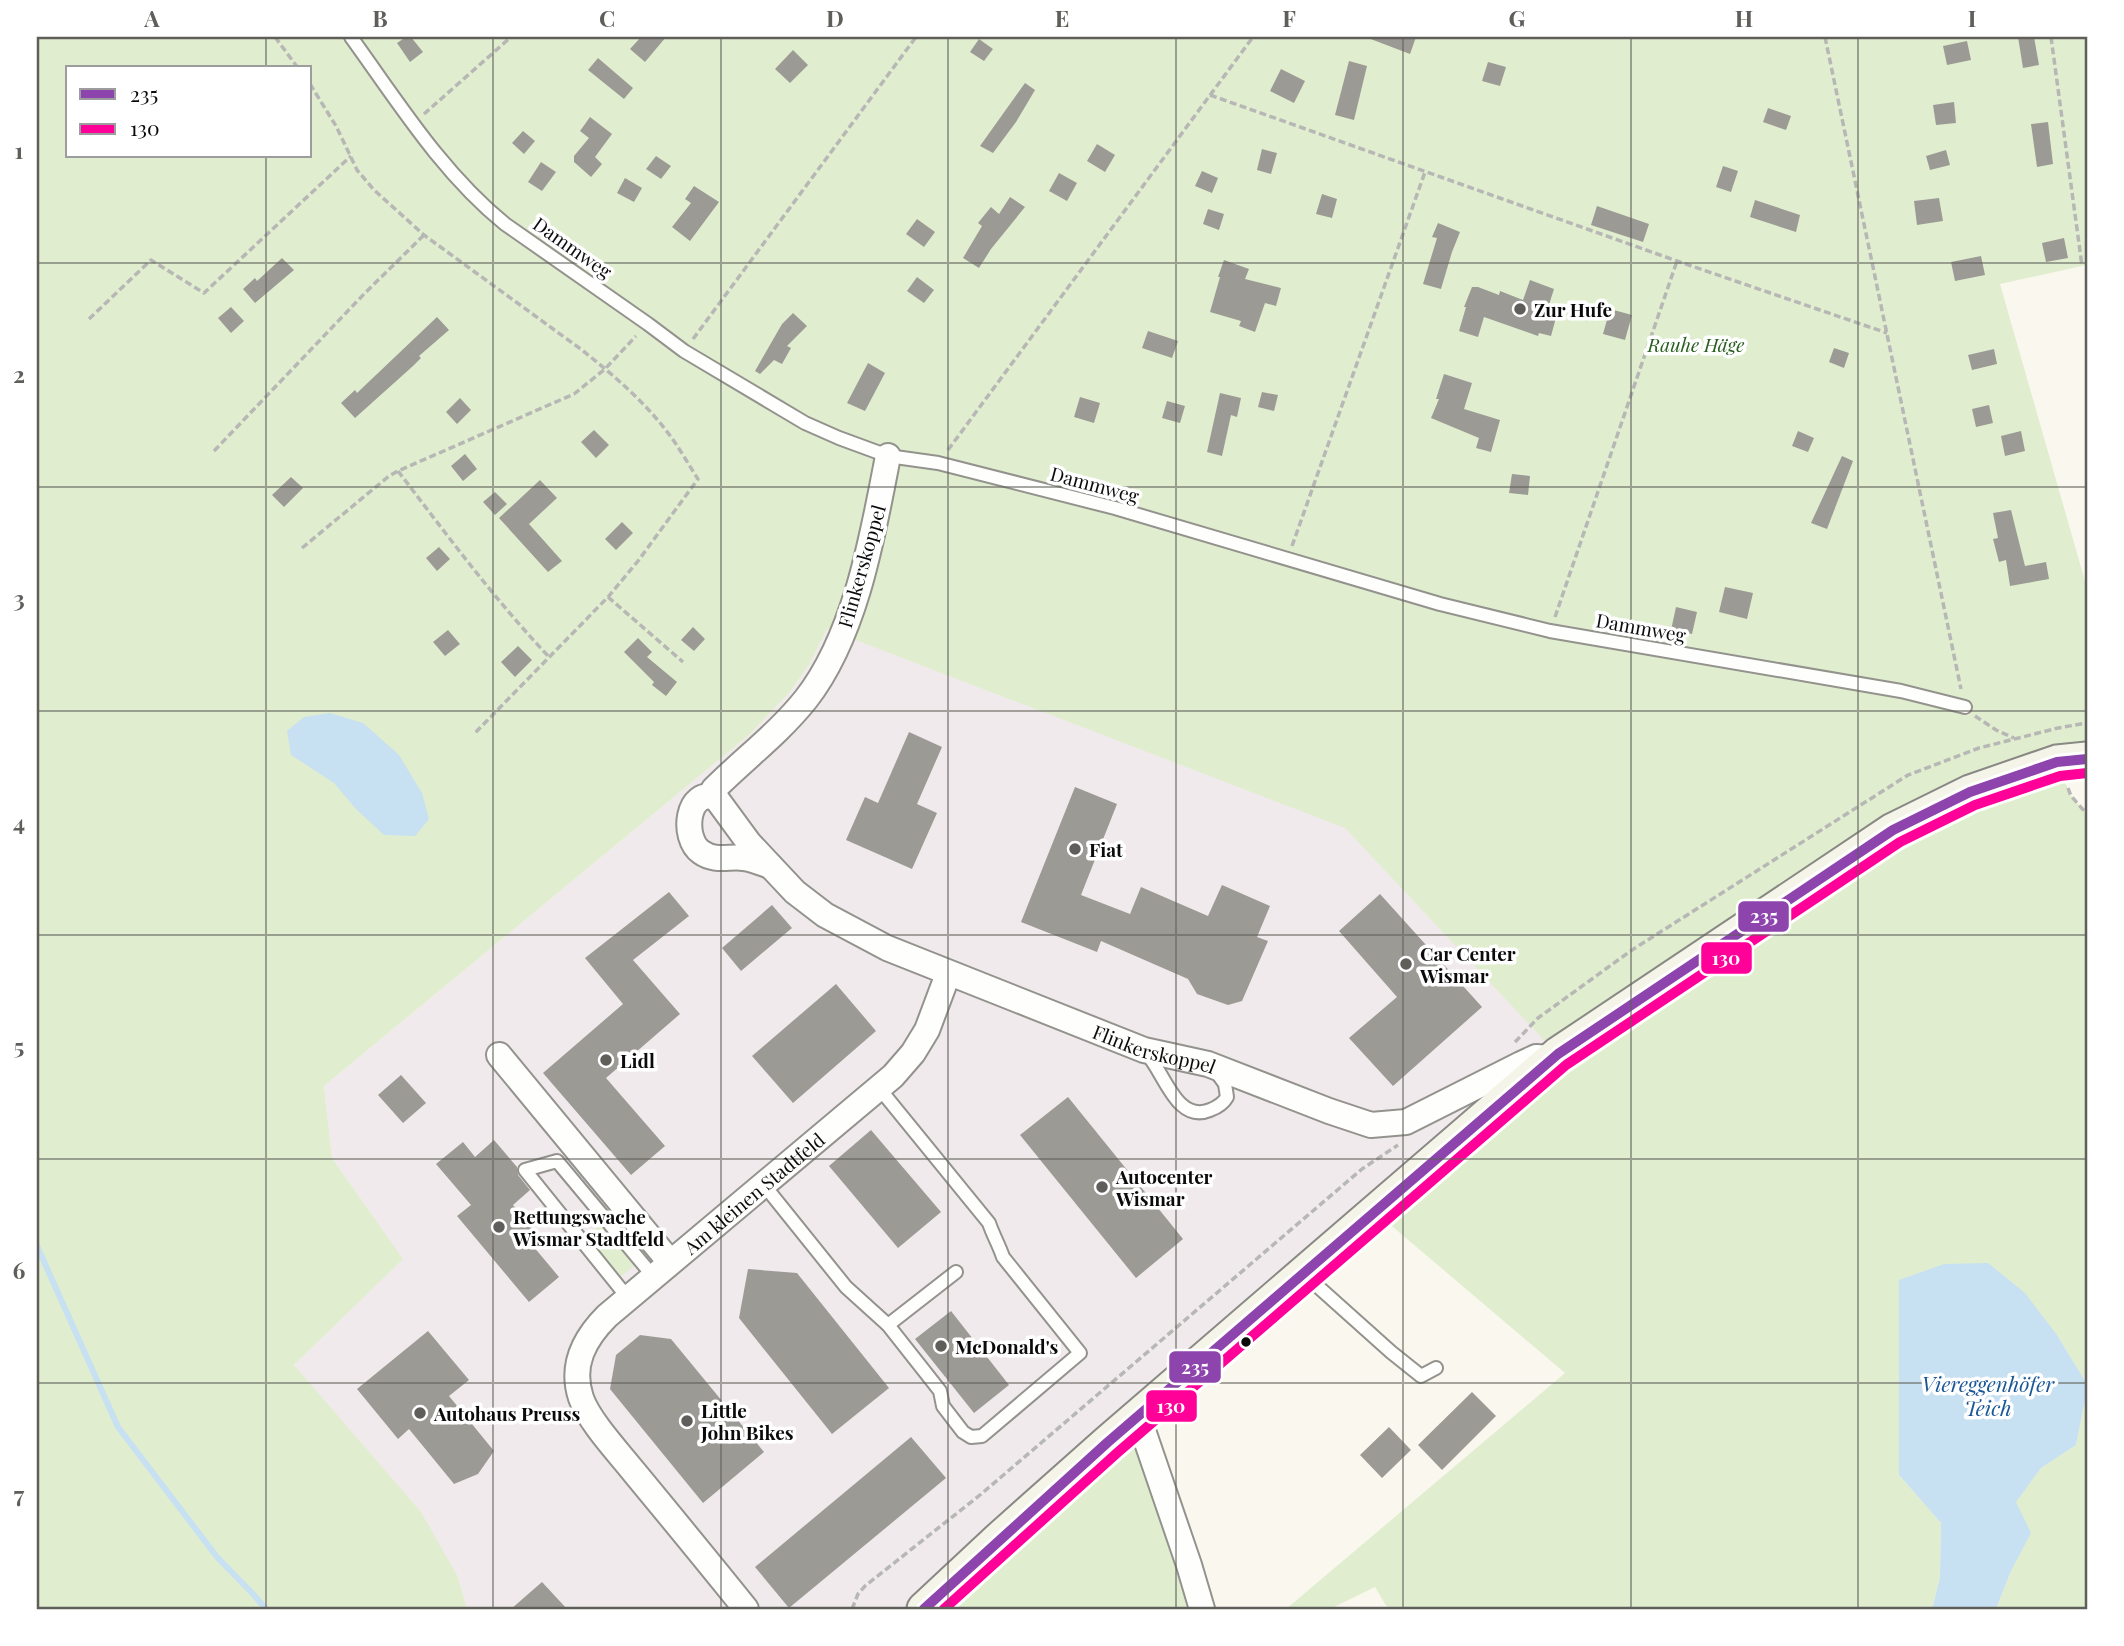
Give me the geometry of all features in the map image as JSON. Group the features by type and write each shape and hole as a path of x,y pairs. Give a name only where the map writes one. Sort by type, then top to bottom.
{"main road":[{"path":"924,1609 999,1538 1138,1416 1553,1058 1893,830 1970,792 2057,762 2087,759"}],"street":[{"name":"Flinkerskoppel","path":"888,456 869,550 854,601 834,652 820,678 785,723 714,789 716,797 741,833 795,892 824,915 887,948 948,974 1144,1050 1200,1062 1371,1125 1406,1122 1521,1063 1536,1057 1553,1058"},
{"name":"Flinkerskoppel","path":"716,797 703,797 692,808 689,830 699,851 710,857 745,858 770,866"},
{"name":"Am kleinen Stadtfeld","path":"746,1609 607,1438 581,1399 578,1369 581,1352 600,1323 628,1298 880,1088 912,1054 927,1030 948,974"},
{"path":"499,1055 661,1269"},
{"path":"1138,1416 1202,1609"}],"lane":[{"name":"Dammweg","path":"351,37 441,160 483,206 684,351 805,423 888,456 938,463 1115,509 1440,604 1550,631 1902,691 1965,707"},
{"path":"1144,1050 1158,1068 1164,1082 1175,1098 1183,1107 1198,1112 1210,1110 1222,1104 1227,1097 1227,1090 1222,1079 1200,1062 1179,1067 1171,1080 1175,1098"},
{"path":"764,1185 846,1287 888,1325 940,1391 943,1406 956,1423 971,1437 982,1436 1080,1353 1003,1257 989,1223 880,1088"},
{"path":"628,1298 525,1170 557,1161 661,1269"},
{"path":"888,1325 956,1272"},
{"path":"1303,1274 1421,1376 1436,1368"}],"path":[{"path":"275,37 297,66"},
{"path":"414,123 511,37"},
{"path":"684,351 916,37"},
{"path":"938,463 1253,37"},
{"path":"1825,37 1965,707 1996,730 2014,738"},
{"path":"2051,37 2081,266"},
{"path":"312,87 336,126 357,170 374,190 424,235 582,349 605,369 646,407 668,433 698,479 608,597 474,734"},
{"path":"1210,95 1887,334"},
{"path":"89,319 150,260 204,293 351,156"},
{"path":"1287,559 1425,172"},
{"path":"214,451 424,235"},
{"path":"1550,631 1677,261"},
{"path":"302,548 389,476 574,394 605,369 648,324"},
{"path":"398,471 475,570 550,658"},
{"path":"608,597 683,662"}],"shaded area":[{"path":"827,629 1340,822 1558,1054 928,1609 467,1609 458,1577 294,1365 402,1259 332,1158 324,1086 749,735 789,693 809,665"}],"green space":[{"name":"Rauhe Häge","path":"37,37 2087,37 2087,265 2000,284 2087,588 2087,759 2057,763 2071,796 2087,814 2087,1384 2057,1335 1899,1475 1941,1523 1940,1577 1932,1609 1388,1609 1375,1587 1330,1609 1286,1609 1565,1373 1374,1211 1557,1054 1345,828 827,629 809,665 789,693 749,735 324,1086 332,1158 403,1259 294,1365 421,1512 458,1577 467,1609 37,1609"},
{"path":"600,1225 634,1266 619,1278 585,1237"},
{"path":"2087,1390 2087,1609 1996,1609 2011,1571 2015,1502 2041,1468 2076,1445"},
{"path":"1139,1424 1202,1609 920,1609"}],"water":[{"path":"330,713 363,723 399,755 422,793 429,819 415,836 384,835 356,809 334,783 291,755 287,731 304,717"},
{"name":"Viereggenhöfer Teich","path":"1988,1263 2025,1293 2057,1335 2087,1384 2087,1390 2076,1445 2041,1468 2016,1502 2031,1533 2011,1571 1996,1609 1932,1609 1940,1577 1941,1523 1899,1475 1899,1280 1944,1264"}],"building":[{"path":"411,37 423,52 410,62 397,43"},
{"path":"641,37 666,37 645,62 630,49"},
{"path":"1368,37 1416,37 1410,54"},
{"path":"2018,37 2034,37 2039,65 2023,68"},
{"path":"979,39 993,49 984,61 970,52"},
{"path":"1967,41 1971,60 1947,65 1943,46"},
{"path":"793,50 808,65 790,83 775,69"},
{"path":"598,58 633,88 624,99 588,70"},
{"path":"1349,61 1367,66 1354,120 1335,115"},
{"path":"1488,62 1506,67 1500,86 1482,81"},
{"path":"1281,69 1305,81 1294,103 1270,91"},
{"path":"1025,83 1035,90 1016,122 993,153 980,146"},
{"path":"1954,102 1956,123 1936,125 1933,105"},
{"path":"1768,108 1791,116 1786,130 1763,122"},
{"path":"590,117 612,134 595,157 602,164 591,177 574,162 574,156 589,138 580,131"},
{"path":"2048,122 2053,164 2037,167 2031,124"},
{"path":"523,131 535,141 524,154 512,143"},
{"path":"1097,144 1115,155 1105,172 1087,161"},
{"path":"1262,149 1277,153 1271,174 1257,170"},
{"path":"1946,150 1950,165 1930,170 1926,156"},
{"path":"656,156 671,166 661,179 646,169"},
{"path":"541,162 556,172 542,191 528,182"},
{"path":"1723,166 1738,171 1731,192 1716,187"},
{"path":"1202,171 1218,178 1212,193 1195,186"},
{"path":"1059,173 1077,183 1067,201 1049,191"},
{"path":"625,178 642,188 634,202 617,193"},
{"path":"694,186 719,202 690,241 672,227 691,203 685,199"},
{"path":"1322,194 1337,199 1332,218 1316,214"},
{"path":"1010,197 1025,207 979,268 963,258 982,226 978,223 991,207 999,214"},
{"path":"1939,198 1943,221 1917,225 1914,201"},
{"path":"1755,200 1800,215 1796,232 1750,217"},
{"path":"1597,206 1649,224 1643,242 1591,225"},
{"path":"1208,209 1224,214 1219,230 1203,224"},
{"path":"917,219 935,232 924,247 906,234"},
{"path":"1438,223 1460,232 1441,289 1423,284 1437,238 1432,237"},
{"path":"2064,238 2068,258 2046,262 2042,243"},
{"path":"1981,256 1985,275 1955,281 1951,262"},
{"path":"282,258 294,270 255,303 243,289 255,278 257,281"},
{"path":"1224,260 1249,269 1245,279 1281,288 1276,306 1265,303 1255,332 1239,326 1241,321 1210,312"},
{"path":"917,277 934,290 924,303 907,291"},
{"path":"1530,280 1554,289 1547,311 1557,314 1551,336 1539,333 1538,336 1484,317 1478,337 1459,331 1472,287 1499,295 1500,291 1523,300"},
{"path":"231,307 244,321 231,333 218,318"},
{"path":"1610,309 1632,315 1625,340 1603,334"},
{"path":"793,313 807,326 787,346 791,348 782,364 774,360 760,374 755,371 782,324"},
{"path":"437,317 449,330 355,418 341,403 355,390 357,393"},
{"path":"1148,331 1178,341 1172,358 1142,348"},
{"path":"1834,348 1849,353 1844,368 1829,362"},
{"path":"1994,349 1997,364 1972,370 1968,355"},
{"path":"868,363 885,373 865,411 847,403"},
{"path":"1444,374 1472,383 1464,409 1500,420 1491,452 1476,448 1479,438 1431,418 1439,399 1436,399"},
{"path":"1262,392 1278,395 1274,411 1258,407"},
{"path":"1220,393 1241,398 1237,417 1231,415 1222,456 1207,452"},
{"path":"1080,397 1100,403 1094,423 1074,417"},
{"path":"460,398 471,410 457,424 446,412"},
{"path":"1167,401 1185,406 1180,423 1162,418"},
{"path":"1989,405 1993,423 1976,427 1972,409"},
{"path":"594,430 609,445 596,458 581,442"},
{"path":"1798,431 1814,438 1808,452 1792,446"},
{"path":"2021,431 2025,451 2005,456 2001,436"},
{"path":"465,454 477,469 463,481 451,466"},
{"path":"1842,456 1853,461 1827,529 1811,523"},
{"path":"1512,474 1530,476 1528,495 1509,493"},
{"path":"291,477 303,488 284,507 272,495"},
{"path":"540,480 557,498 529,524 562,561 548,572 499,518"},
{"path":"495,492 507,504 495,515 483,502"},
{"path":"2011,510 2025,566 2046,562 2049,579 2010,586 2006,560 1999,562 1993,539 1998,538 1993,513"},
{"path":"622,522 633,533 616,550 605,539"},
{"path":"439,547 450,559 437,571 426,558"},
{"path":"1725,587 1753,593 1747,619 1719,612"},
{"path":"1676,607 1697,612 1692,634 1671,630"},
{"path":"693,627 705,639 694,651 681,640"},
{"path":"448,630 460,644 445,656 433,642"},
{"path":"638,638 652,652 647,657 677,682 666,696 652,685 654,682 624,652"},
{"path":"518,646 532,660 515,677 501,662"},
{"path":"909,732 942,747 917,804 937,813 912,869 846,840 865,797 878,803"},
{"path":"1075,787 1117,804 1081,895 1130,914 1141,887 1208,916 1222,885 1270,906 1257,937 1268,941 1242,1001 1228,1005 1197,994 1188,979 1101,941 1097,952 1021,922"},
{"path":"669,892 689,916 633,960 680,1014 606,1078 665,1146 631,1175 543,1073 623,1004 585,958"},
{"name":"Car Center Wismar","path":"1380,894 1482,1007 1393,1086 1349,1038 1397,997 1339,931"},
{"path":"772,905 792,928 741,971 722,948"},
{"path":"836,984 876,1031 793,1103 752,1056"},
{"path":"401,1075 426,1103 403,1123 378,1095"},
{"name":"Autocenter Wismar","path":"1068,1097 1183,1239 1136,1278 1020,1135"},
{"path":"871,1130 941,1212 898,1248 829,1166"},
{"name":"Rettungswache Wismar Stadtfeld","path":"494,1140 517,1167 518,1175 530,1190 513,1205 541,1239 533,1246 559,1277 529,1302 457,1216 471,1205 436,1164 463,1142 475,1157"},
{"path":"748,1269 797,1273 889,1388 832,1434 739,1318"},
{"path":"951,1311 1009,1385 974,1413 915,1339"},
{"name":"Autohaus Preuss","path":"428,1331 469,1380 449,1396 494,1451 478,1474 454,1484 409,1429 398,1439 357,1389"},
{"name":"Little John Bikes","path":"640,1335 671,1339 764,1452 703,1503 610,1389 616,1355"},
{"path":"1472,1392 1496,1416 1442,1470 1418,1445"},
{"path":"1389,1427 1411,1450 1382,1478 1360,1455"},
{"path":"911,1437 946,1478 789,1608 755,1567"},
{"path":"542,1582 567,1609 511,1609"}],"waterway":[{"path":"37,1246 118,1427 217,1557 266,1609"}],"transit line":[{"name":"235","path":"924,1609 1108,1442 1558,1054 1893,830 1970,792 2057,762 2087,759"},
{"name":"130","path":"944,1609 1117,1453 1566,1065 1900,842 1975,805 2060,776 2087,773"}],"place":[{"name":"Zur Hufe","path":"1520,309"},
{"name":"Fiat","path":"1075,849"},
{"name":"Car Center Wismar","path":"1406,964"},
{"name":"Lidl","path":"606,1060"},
{"name":"Autocenter Wismar","path":"1102,1187"},
{"name":"Rettungswache Wismar Stadtfeld","path":"499,1227"},
{"name":"McDonald's","path":"941,1346"},
{"name":"Autohaus Preuss","path":"420,1413"},
{"name":"Little John Bikes","path":"687,1421"}]}
